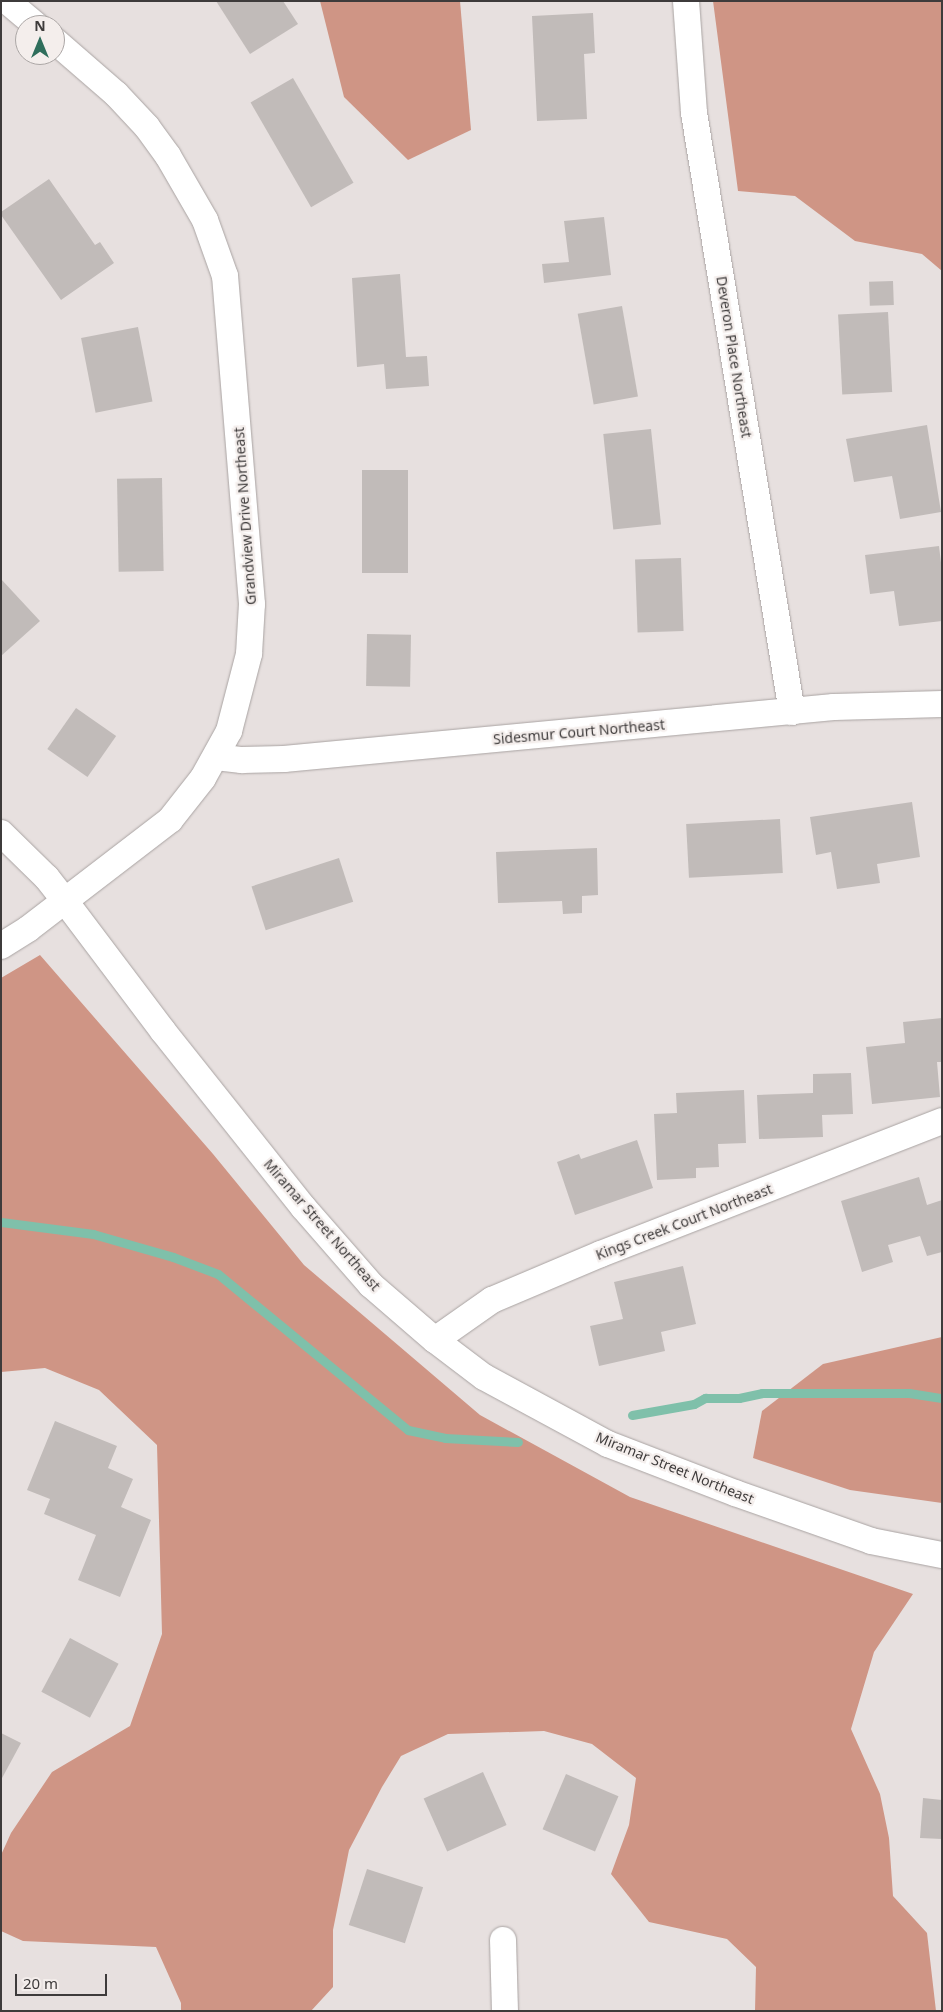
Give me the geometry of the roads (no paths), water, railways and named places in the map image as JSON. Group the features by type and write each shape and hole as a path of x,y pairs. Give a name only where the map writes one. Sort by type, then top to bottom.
{"street":[{"path":"7,1 24,15"},
{"name":"Deveron Place Northeast","path":"686,1 694,113 792,712"},
{"name":"Grandview Drive Northeast","path":"1,946 28,929 170,820 204,778 229,732 249,654 252,604 225,276 205,220 168,156 147,127 116,94 65,50"},
{"name":"Sidesmur Court Northeast","path":"216,757 242,760 284,759 834,707 942,704"},
{"name":"Miramar Street Northeast","path":"1,834 46,878 65,900 163,1031 304,1207 371,1285 435,1340 484,1377 608,1444 735,1493 871,1541 942,1555"},
{"name":"Kings Creek Court Northeast","path":"435,1340 501,1296 601,1254 942,1121"},
{"path":"503,1940 505,2011"}],"waterway":[{"path":"1,1222 93,1234 173,1257 218,1274 408,1430 445,1438 518,1442"},
{"path":"632,1415 694,1404 705,1398 739,1398 762,1393 909,1393 942,1398"}]}
